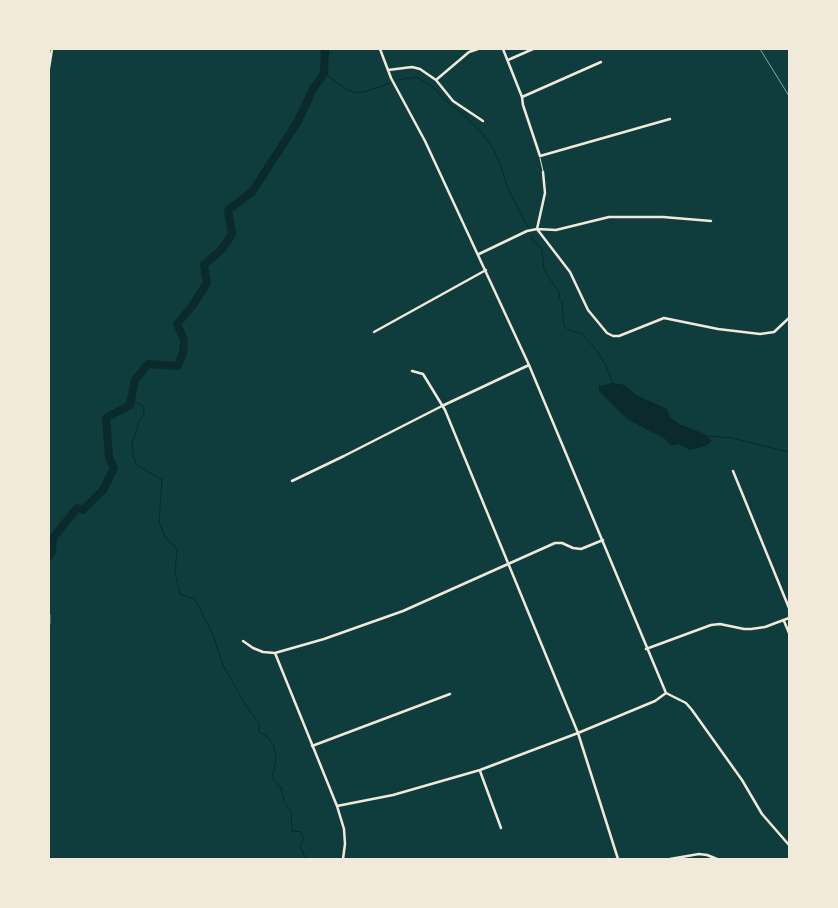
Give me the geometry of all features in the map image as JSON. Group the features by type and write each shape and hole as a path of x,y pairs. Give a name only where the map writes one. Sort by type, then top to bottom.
{"street":[{"path":"49,68 52,49"},
{"path":"380,49 388,70 425,141 529,365 666,693 686,702 742,780 762,814 789,846"},
{"path":"436,80 469,52 478,49"},
{"path":"503,49 522,97 540,156 670,119"},
{"path":"508,60 533,49"},
{"path":"522,97 601,62"},
{"path":"388,70 416,68 436,80 453,101 482,121"},
{"path":"543,172 544,193 537,229 572,276 588,310 610,335 619,336 664,318 718,329 760,334 774,332 789,318"},
{"path":"478,254 527,231 537,229 556,230 609,217 711,221"},
{"path":"374,332 486,270"},
{"path":"292,481 529,365"},
{"path":"412,371 423,374 445,410 578,733 618,859"},
{"path":"733,471 789,608"},
{"path":"243,641 258,650 275,653 371,623 555,543 562,543 573,548 581,548 603,540"},
{"path":"49,615 49,624"},
{"path":"646,649 711,625 720,624 751,629 765,627 789,618"},
{"path":"784,621 789,633"},
{"path":"275,653 337,806 344,829 343,859"},
{"path":"337,806 393,795 480,770 578,733 655,701 666,693"},
{"path":"312,746 450,694"},
{"path":"480,770 501,828"},
{"path":"670,859 699,854 717,859"}],"lane":[{"path":"540,156 543,172"}],"water":[{"path":"613,383 625,385 636,395 667,409 670,417 679,424 705,434 712,441 706,446 690,450 678,444 671,446 665,439 627,419 599,391 599,386"}],"waterway":[{"path":"49,556 52,552 53,538 77,508 83,510 103,490 114,468 109,457 106,418 130,405 135,380 148,364 178,366 183,353 184,340 177,324 193,305 207,283 204,265 222,249 232,234 228,210 252,192 298,121 313,89 324,73 324,49"},
{"path":"324,73 346,89 356,93 390,83"},
{"path":"397,80 417,77 435,89 481,132 493,148 507,187 528,227"},
{"path":"531,235 532,239 542,249 544,270 559,292 559,297 562,301 564,326 570,331 581,333 598,352 613,384"},
{"path":"133,393 134,401 143,406 144,411 132,442 133,456 137,465 162,480 159,521 165,537 177,549 175,572 177,582"},
{"path":"707,436 732,438 789,452"},
{"path":"178,586 180,594 195,599 213,635 223,665 246,706 259,723 259,732 268,737 274,746 276,759 272,779 281,787 284,801 291,812 292,831 301,832 304,840 300,846 306,859"}],"railway":[{"path":"760,49 789,96"}]}
